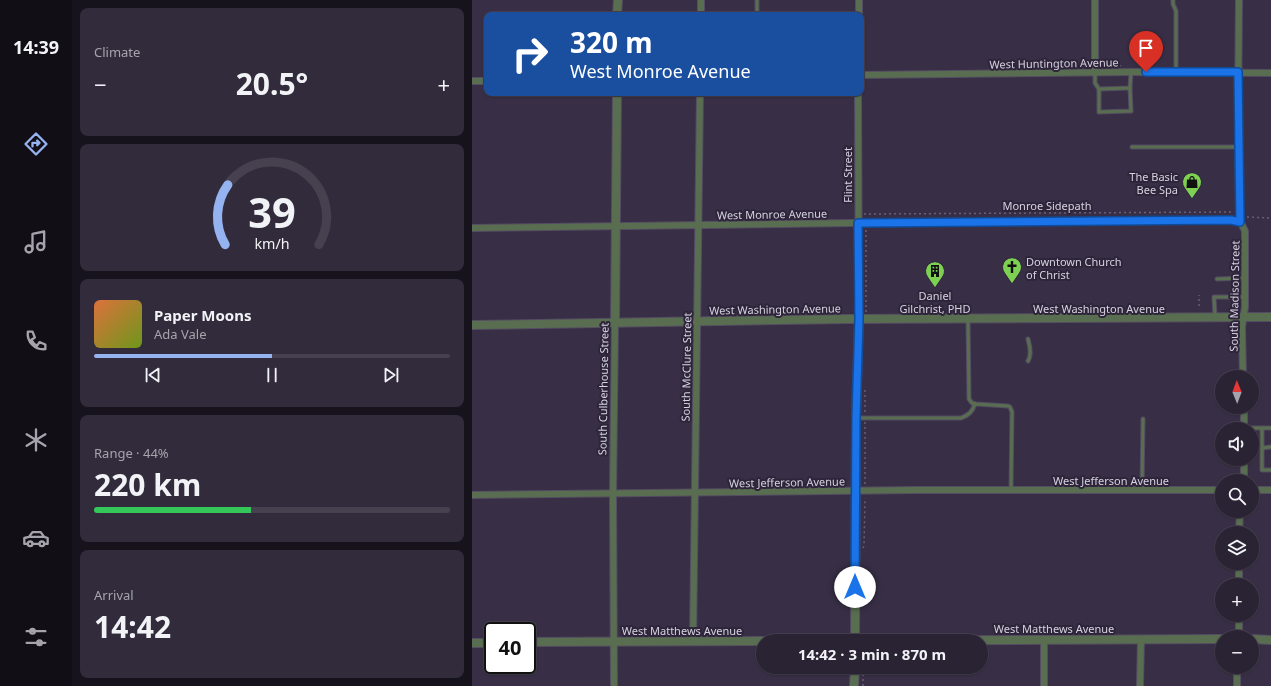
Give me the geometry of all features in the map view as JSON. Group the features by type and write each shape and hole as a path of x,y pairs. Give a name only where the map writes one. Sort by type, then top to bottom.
{"street":[{"path":"617,12 618,0"},
{"path":"701,0 701,12"},
{"path":"859,0 859,12"},
{"path":"1095,72 1096,0"},
{"name":"South Madison Street","path":"1239,0 1238,147 1242,219 1245,231 1245,307 1242,327 1243,370"},
{"name":"West Huntington Avenue","path":"864,75 1095,72 1271,72"},
{"path":"472,81 484,81"},
{"name":"South Culberhouse Street","path":"614,686 613,494 617,96"},
{"name":"South McClure Street","path":"692,642 700,96"},
{"name":"Flint Street","path":"855,634 856,418 859,319 858,96"},
{"name":"West Monroe Avenue","path":"472,228 1242,219"},
{"name":"West Washington Avenue","path":"472,325 859,319 1271,317"},
{"name":"West Jefferson Avenue","path":"472,495 694,492 1215,490"},
{"path":"1259,490 1271,490"},
{"path":"1140,686 1141,639"},
{"name":"West Matthews Avenue","path":"988,640 1215,639"},
{"path":"1259,639 1271,640"},
{"path":"1044,640 1044,686"},
{"name":"West Matthews Avenue","path":"536,642 756,641"},
{"path":"472,643 484,643"},
{"path":"854,686 855,674"},
{"path":"1237,674 1237,686"}],"lane":[{"path":"757,0 757,10"},
{"path":"1173,0 1176,11 1176,67"},
{"path":"1095,72 1096,83 1099,89 1099,112 1131,111 1130,72"},
{"path":"1099,89 1130,88"},
{"path":"1132,147 1238,147"},
{"path":"1217,279 1244,278"},
{"path":"1215,318 1214,296 1245,297"},
{"path":"968,319 969,399 974,404 1005,405 1010,407 1012,412 1011,490"},
{"path":"1028,339 1030,345 1030,358 1028,361"},
{"path":"856,418 961,418 968,415 972,411 974,404"},
{"path":"1142,490 1143,418"},
{"path":"1271,428 1262,429 1262,470 1271,470"},
{"path":"1262,448 1271,448"}],"path":[{"name":"Monroe Sidepath","path":"862,214 1232,212"},
{"path":"1242,219 1271,218"},
{"path":"1199,295 1199,306"},
{"path":"863,674 863,686"}],"place":[{"name":"The Basic Bee Spa","path":"1192,199"},
{"name":"Downtown Church of Christ","path":"1012,284"},
{"name":"Daniel Gilchrist, PHD","path":"935,288"}],"route":[{"path":"855,587 856,418 859,319 858,223 1231,220 1240,222 1238,175 1238,72 1146,72"}]}
